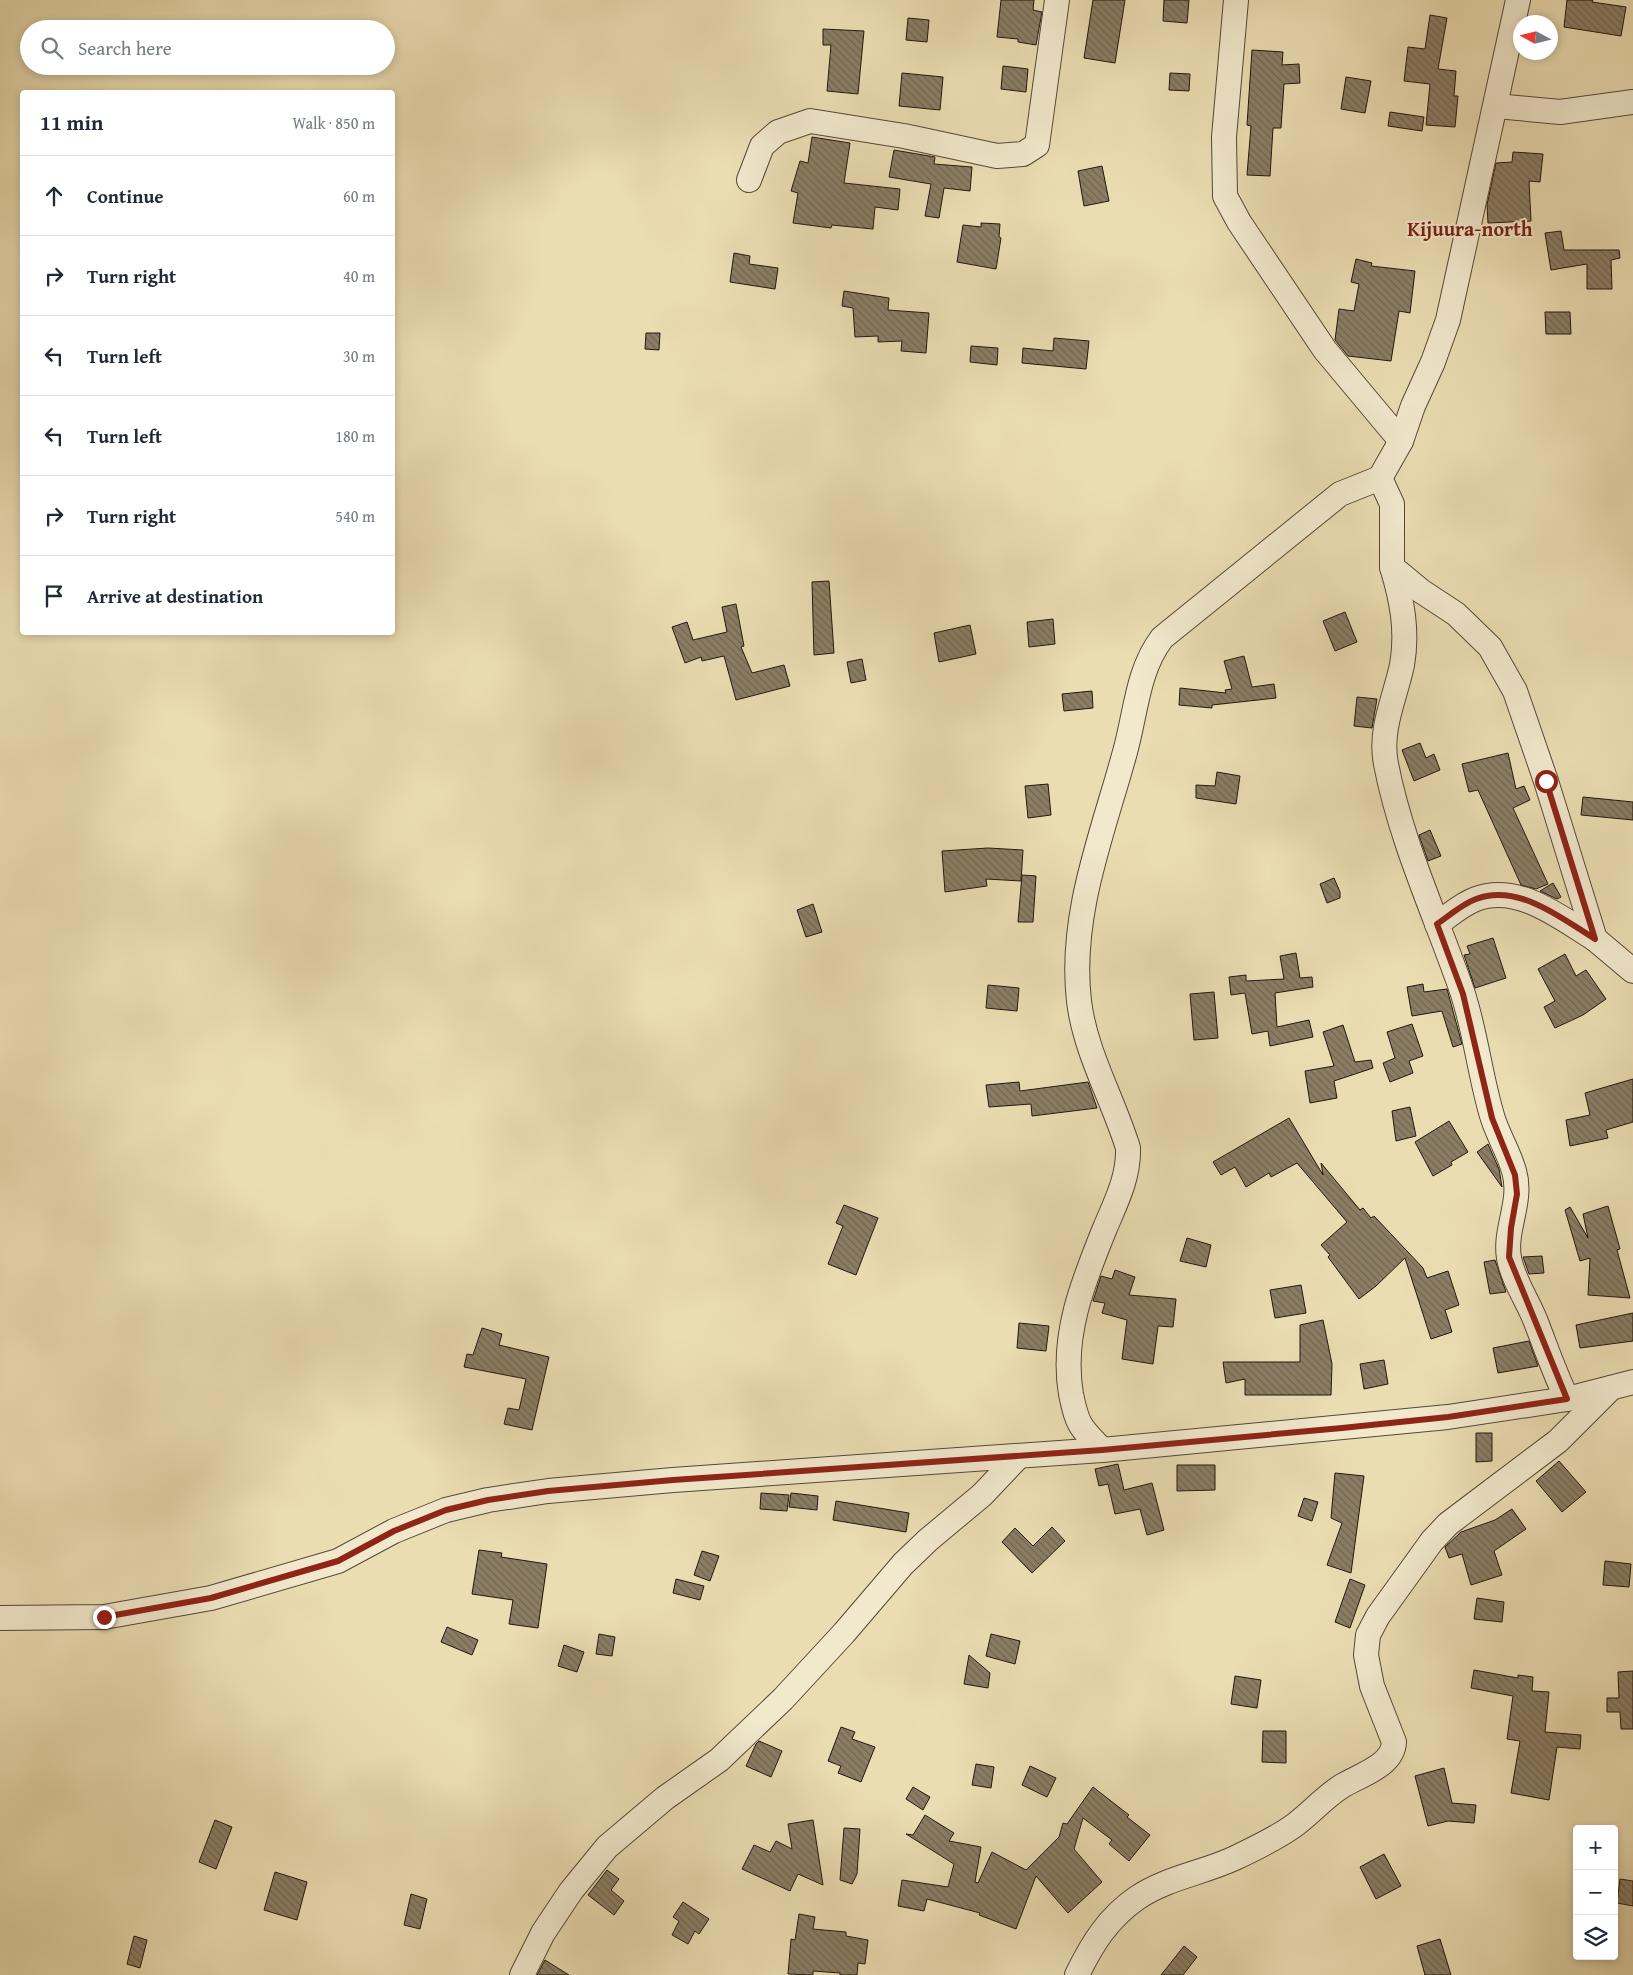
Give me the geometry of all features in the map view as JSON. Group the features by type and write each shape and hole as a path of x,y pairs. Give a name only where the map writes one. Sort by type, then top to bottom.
{"street":[{"path":"749,180 762,146 778,132 810,121 904,136 997,156 1023,154 1037,145 1057,0"},
{"path":"1236,0 1224,137 1225,196 1239,222 1324,350 1401,441"},
{"path":"1102,1450 1080,1424 1072,1403 1068,1358 1070,1334 1078,1299 1122,1188 1128,1148 1085,1031 1079,1001 1077,957 1092,866 1126,751 1142,678 1148,659 1162,638 1340,494 1380,478 1401,441 1413,406 1434,362 1448,320 1518,0"},
{"path":"1496,106 1560,112 1633,102"},
{"path":"1380,478 1392,504 1392,567 1401,598 1405,641 1383,747 1398,813 1463,994 1492,1118 1515,1175 1517,1194 1511,1228 1509,1257 1567,1399"},
{"path":"1392,567 1421,591 1456,614 1490,647 1515,691 1546,781 1595,939"},
{"path":"1437,924 1475,899 1509,896 1522,898 1552,913 1595,939 1633,971"},
{"path":"0,1618 104,1617 211,1598 338,1561 394,1531 446,1510 488,1500 548,1491 683,1479 1102,1450 1448,1417 1567,1399 1623,1384"},
{"path":"1078,1975 1091,1947 1102,1931 1119,1912 1136,1898 1153,1888 1219,1865 1253,1849 1291,1828 1340,1787 1386,1761 1393,1750 1394,1742 1372,1686 1366,1655 1368,1635 1378,1616 1432,1541 1448,1524 1558,1441 1623,1384"},
{"path":"522,1975 548,1926 571,1891 607,1846 665,1798 726,1754 801,1679 856,1620 904,1564 928,1540 982,1495 1019,1456"}],"building":[{"path":"1001,0 1034,0 1033,10 1042,12 1036,45 1018,42 1018,39 997,37"},
{"path":"1093,0 1125,0 1115,63 1084,58"},
{"path":"1164,0 1189,0 1187,23 1163,21"},
{"path":"1567,0 1593,0 1592,2 1626,7 1621,36 1564,27"},
{"path":"1430,15 1447,18 1438,69 1456,71 1454,96 1458,96 1455,127 1426,125 1430,84 1404,81 1408,47 1425,49"},
{"path":"908,18 929,20 927,42 906,40"},
{"path":"823,29 864,31 858,94 827,91 831,45 823,45"},
{"path":"1252,50 1283,52 1282,65 1299,64 1300,83 1284,84 1281,128 1273,128 1270,176 1247,175 1251,126 1247,125"},
{"path":"1003,66 1028,69 1026,92 1001,89"},
{"path":"902,73 943,77 940,110 899,106"},
{"path":"1170,73 1190,74 1189,91 1169,90"},
{"path":"1346,77 1371,81 1365,113 1341,109"},
{"path":"1390,112 1424,117 1422,131 1388,126"},
{"path":"812,137 850,143 844,183 900,189 898,210 875,207 873,229 832,225 831,228 793,223 798,193 791,191 800,161 808,163"},
{"path":"894,150 935,157 934,164 972,167 970,191 944,188 939,218 925,216 931,184 889,177"},
{"path":"1513,152 1543,154 1540,182 1529,181 1531,221 1488,223 1487,205 1496,163 1512,162"},
{"path":"1102,166 1109,201 1084,206 1078,171"},
{"path":"981,223 1000,224 999,237 1001,238 996,269 957,262 963,225 981,227"},
{"path":"1561,231 1564,250 1619,250 1620,258 1611,260 1612,289 1587,289 1587,264 1551,270 1545,233"},
{"path":"734,253 750,256 749,264 778,268 775,289 730,282"},
{"path":"1356,259 1372,263 1371,266 1415,271 1410,313 1399,311 1391,361 1348,356 1335,340 1339,309 1354,311 1359,284 1351,282"},
{"path":"844,291 889,298 888,310 929,313 926,353 901,351 902,341 878,342 878,336 855,337 853,308 842,306"},
{"path":"1545,312 1570,312 1571,334 1546,334"},
{"path":"646,333 660,333 659,350 645,349"},
{"path":"1054,338 1089,341 1086,369 1022,363 1023,348 1053,351"},
{"path":"971,346 998,348 997,365 970,362"},
{"path":"829,581 834,653 814,655 812,582"},
{"path":"736,604 744,646 741,647 752,673 784,665 790,686 736,700 724,656 702,661 701,657 685,663 672,627 687,622 693,640 727,632 722,607"},
{"path":"1345,612 1357,642 1335,651 1323,621"},
{"path":"1053,619 1055,644 1029,647 1027,622"},
{"path":"970,625 976,654 939,662 934,633"},
{"path":"1244,656 1252,687 1274,684 1276,698 1212,705 1212,708 1179,705 1180,688 1226,693 1225,690 1232,689 1224,661"},
{"path":"862,659 866,680 851,683 847,662"},
{"path":"1092,691 1093,708 1064,711 1062,694"},
{"path":"1357,697 1377,699 1372,728 1354,726"},
{"path":"1420,743 1426,758 1434,754 1440,770 1414,781 1402,750"},
{"path":"1508,753 1516,789 1524,786 1530,800 1513,808 1548,884 1536,889 1521,885 1478,790 1469,792 1462,764"},
{"path":"1217,772 1240,776 1236,804 1196,798 1196,785 1215,786"},
{"path":"1048,784 1051,815 1028,818 1025,786"},
{"path":"1583,797 1633,802 1633,820 1581,815"},
{"path":"1430,830 1441,856 1428,861 1419,835"},
{"path":"988,848 1023,850 1021,881 986,879 987,886 945,892 942,851"},
{"path":"1022,875 1036,876 1033,922 1018,922"},
{"path":"1334,878 1340,892 1340,898 1327,903 1320,884"},
{"path":"1553,883 1561,897 1557,899 1540,891"},
{"path":"813,904 822,932 806,937 797,910"},
{"path":"1493,938 1506,978 1475,988 1464,955 1470,954 1467,946"},
{"path":"1296,953 1300,978 1312,977 1313,987 1275,993 1277,1027 1309,1020 1313,1037 1270,1046 1268,1031 1252,1034 1245,993 1231,995 1229,977 1246,975 1246,981 1284,979 1280,956"},
{"path":"1565,954 1576,976 1586,970 1606,999 1583,1015 1555,1028 1544,1007 1555,1001 1538,969"},
{"path":"1423,984 1424,992 1447,989 1462,1044 1453,1047 1442,1011 1412,1016 1407,987"},
{"path":"988,985 1019,988 1017,1011 986,1008"},
{"path":"1214,992 1218,1038 1194,1040 1190,994"},
{"path":"1412,1024 1423,1056 1409,1061 1413,1073 1390,1082 1383,1063 1395,1058 1387,1032"},
{"path":"1343,1025 1355,1062 1371,1060 1373,1068 1334,1081 1337,1098 1310,1103 1305,1071 1334,1066 1323,1032"},
{"path":"1633,1079 1633,1122 1606,1130 1608,1138 1570,1146 1566,1120 1590,1115 1585,1093"},
{"path":"1019,1082 1020,1091 1088,1082 1097,1108 1032,1116 1031,1104 989,1107 986,1085"},
{"path":"1410,1107 1416,1136 1396,1141 1392,1111"},
{"path":"1289,1118 1323,1175 1321,1163 1360,1210 1363,1208 1371,1218 1374,1216 1423,1268 1427,1278 1448,1271 1459,1305 1445,1310 1452,1332 1431,1339 1405,1258 1376,1286 1359,1299 1328,1257 1330,1255 1321,1245 1347,1222 1297,1163 1271,1177 1269,1173 1246,1187 1235,1167 1221,1175 1213,1162"},
{"path":"1449,1121 1468,1152 1451,1162 1452,1165 1433,1176 1415,1142"},
{"path":"1488,1144 1499,1169 1502,1187 1477,1152"},
{"path":"844,1205 878,1218 856,1275 828,1264 843,1226 836,1223"},
{"path":"1608,1206 1620,1249 1617,1250 1630,1298 1588,1295 1590,1258 1580,1261 1565,1210 1570,1207 1588,1238 1583,1214"},
{"path":"1187,1238 1211,1245 1206,1267 1180,1261"},
{"path":"1542,1256 1544,1273 1529,1274 1523,1257"},
{"path":"1495,1260 1506,1292 1490,1294 1484,1262"},
{"path":"1115,1270 1135,1277 1129,1295 1176,1299 1173,1327 1158,1326 1153,1364 1122,1359 1127,1320 1102,1313 1105,1303 1093,1301 1101,1276 1112,1279"},
{"path":"1301,1285 1306,1313 1275,1318 1270,1290"},
{"path":"1633,1313 1633,1341 1580,1348 1576,1325"},
{"path":"1323,1320 1332,1364 1331,1395 1245,1395 1245,1379 1226,1383 1223,1362 1300,1362 1300,1325"},
{"path":"1019,1323 1049,1326 1046,1351 1017,1348"},
{"path":"482,1328 502,1334 499,1345 549,1357 532,1430 504,1424 508,1408 519,1410 526,1379 464,1367 467,1354 473,1355"},
{"path":"1529,1341 1538,1366 1498,1373 1493,1348"},
{"path":"1384,1360 1388,1384 1364,1389 1360,1364"},
{"path":"1476,1433 1492,1433 1492,1461 1476,1462"},
{"path":"1559,1461 1586,1492 1562,1512 1536,1481"},
{"path":"1118,1464 1124,1490 1152,1483 1164,1530 1147,1535 1140,1509 1115,1514 1108,1484 1099,1486 1095,1469"},
{"path":"1177,1465 1215,1465 1215,1490 1177,1491"},
{"path":"1335,1473 1364,1476 1351,1573 1327,1565 1342,1523 1331,1518"},
{"path":"761,1493 789,1495 787,1511 760,1509"},
{"path":"791,1493 818,1496 817,1510 789,1507"},
{"path":"1304,1498 1318,1502 1312,1521 1298,1516"},
{"path":"836,1501 909,1513 906,1532 833,1520"},
{"path":"1512,1509 1526,1529 1494,1551 1502,1575 1471,1585 1462,1554 1449,1558 1445,1547 1461,1532 1495,1520"},
{"path":"1052,1527 1065,1541 1032,1573 1002,1542 1015,1528 1033,1546"},
{"path":"479,1550 502,1553 501,1557 547,1564 538,1628 509,1624 513,1600 472,1594"},
{"path":"702,1551 719,1556 710,1581 694,1575"},
{"path":"1605,1561 1631,1564 1629,1587 1603,1585"},
{"path":"676,1579 704,1586 700,1600 673,1593"},
{"path":"1350,1579 1365,1585 1350,1628 1335,1622"},
{"path":"1477,1598 1504,1602 1502,1622 1474,1619"},
{"path":"447,1627 478,1640 472,1655 441,1642"},
{"path":"599,1634 615,1637 612,1656 596,1654"},
{"path":"991,1634 1020,1641 1015,1664 986,1656"},
{"path":"564,1645 584,1652 577,1672 558,1666"},
{"path":"969,1655 990,1673 988,1688 964,1684"},
{"path":"1474,1670 1518,1678 1518,1675 1533,1677 1532,1691 1549,1692 1545,1732 1581,1735 1580,1749 1557,1747 1549,1800 1511,1793 1520,1741 1507,1739 1513,1696 1471,1688"},
{"path":"1633,1671 1633,1729 1621,1729 1620,1712 1607,1712 1607,1698 1619,1698 1618,1672"},
{"path":"1235,1676 1261,1680 1257,1708 1231,1704"},
{"path":"841,1727 855,1732 852,1739 875,1747 861,1782 838,1773 841,1766 828,1761"},
{"path":"1263,1731 1286,1731 1286,1763 1262,1762"},
{"path":"759,1741 782,1751 771,1777 746,1766"},
{"path":"976,1764 994,1767 991,1788 972,1785"},
{"path":"1030,1766 1056,1778 1047,1797 1022,1785"},
{"path":"1444,1768 1452,1803 1476,1805 1474,1823 1448,1821 1428,1826 1415,1776"},
{"path":"913,1787 930,1797 923,1810 906,1799"},
{"path":"1093,1787 1129,1815 1127,1817 1150,1835 1129,1861 1109,1844 1112,1840 1083,1818 1074,1849 1102,1882 1068,1913 1036,1876 1016,1929 979,1915 980,1913 927,1899 924,1911 898,1906 902,1880 948,1887 954,1864 906,1834 913,1835 925,1815 954,1833 949,1841 981,1847 975,1882 978,1883 992,1852 1026,1870 1059,1837 1063,1823 1067,1824"},
{"path":"215,1820 232,1827 216,1869 199,1862"},
{"path":"813,1820 823,1885 798,1874 790,1891 742,1869 754,1845 770,1852 776,1841 792,1849 788,1824"},
{"path":"844,1828 860,1829 857,1874 852,1884 840,1880"},
{"path":"1384,1854 1401,1886 1376,1899 1360,1867"},
{"path":"607,1870 619,1879 611,1890 624,1901 614,1915 588,1895"},
{"path":"275,1872 307,1882 297,1920 264,1910"},
{"path":"1620,1879 1633,1881 1633,1906 1618,1903"},
{"path":"411,1894 427,1899 420,1929 404,1925"},
{"path":"683,1902 709,1919 699,1934 695,1931 688,1944 672,1935 679,1921 673,1917"},
{"path":"799,1914 815,1917 813,1929 846,1932 846,1936 868,1940 865,1964 858,1963 857,1975 840,1975 840,1973 813,1971 813,1975 788,1974 791,1939 795,1940"},
{"path":"134,1936 147,1940 140,1968 127,1964"},
{"path":"1440,1939 1451,1975 1425,1975 1417,1946"},
{"path":"1184,1946 1197,1957 1183,1975 1161,1975"},
{"path":"545,1960 569,1975 537,1975"}],"district":[{"name":"Kijuura-north","path":"1470,228"}],"route":[{"path":"104,1617 211,1598 338,1561 394,1531 446,1510 488,1500 548,1491 812,1469 1102,1450 1448,1417 1567,1399 1551,1365 1536,1322 1512,1270 1509,1245 1517,1194 1515,1175 1492,1118 1463,994 1437,924 1475,899 1509,896 1522,898 1552,913 1595,939 1546,781"}]}
